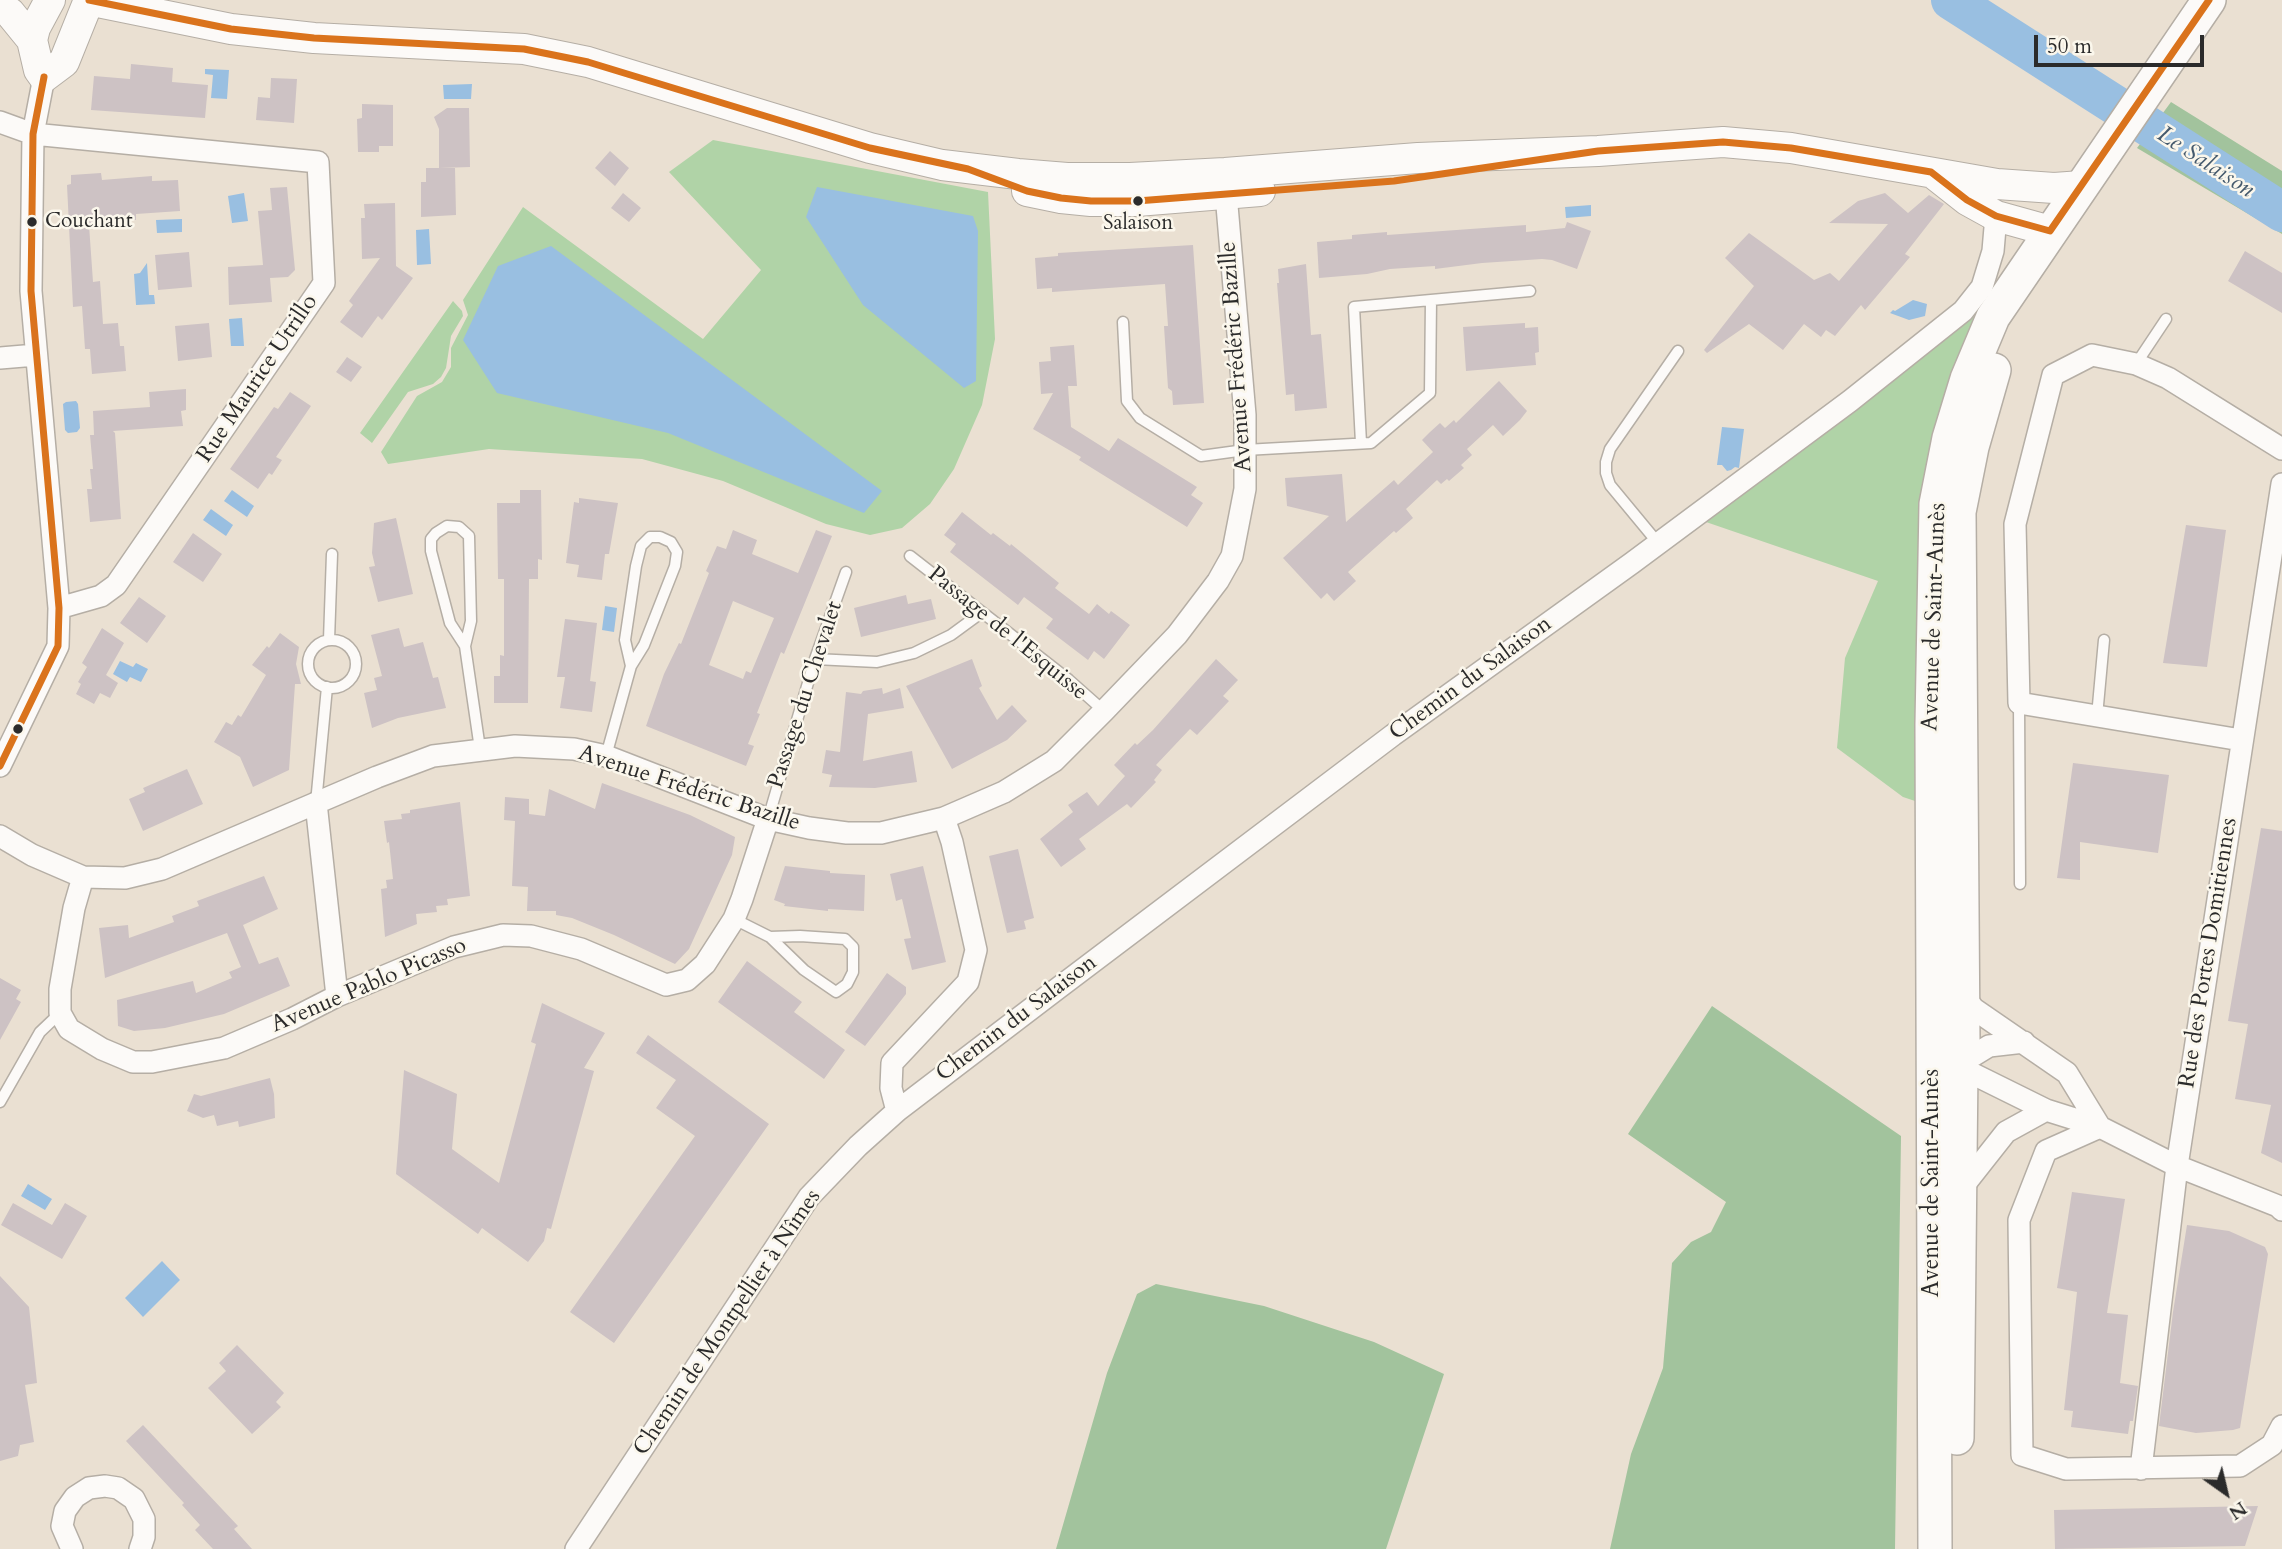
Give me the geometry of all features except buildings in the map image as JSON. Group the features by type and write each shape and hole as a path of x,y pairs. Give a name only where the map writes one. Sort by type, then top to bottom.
{"main road":[{"path":"2043,244 2203,9"},
{"name":"Avenue de Saint-Aunès","path":"1934,1549 1933,1099 1947,1060 1963,1043 1959,512 1972,447 1989,384 2011,326 2025,298 2043,244"},
{"name":"Avenue de Saint-Aunès","path":"1955,1549 1961,1189 1947,1060 1931,724 1936,505 1949,438 1993,317 2043,244"}],"street":[{"path":"32,40 35,28 50,0"},
{"path":"0,766 58,646 59,608 31,291 33,134 44,77 64,62 88,0 231,29 314,38 524,49 588,62 870,148 968,169 1027,191 1081,200 1137,201 1225,184 1394,181 1598,151 1724,142 1791,148 1997,184 2054,188 2088,177"},
{"path":"0,6 10,13 32,40 39,70 44,77"},
{"path":"0,122 33,134"},
{"name":"Rue Maurice Utrillo","path":"33,134 318,162 324,283 116,585 101,596 59,608"},
{"path":"1931,172 1967,201 2043,244"},
{"name":"Avenue Frédéric Bazille","path":"0,836 32,855 83,877 125,878 162,869 433,756 515,746 574,750 606,756 768,819 848,833 881,833 944,818 1004,792 1054,761 1104,711 1177,635 1218,581 1232,556 1245,489 1245,450 1244,403 1225,184"},
{"path":"1996,216 1997,184"},
{"name":"Chemin du Salaison","path":"897,1111 1393,735 1632,563 1850,401 1963,312 1982,287 1993,251 1996,216"},
{"path":"0,358 36,355"},
{"path":"2241,740 2019,703 2015,524 2053,375 2092,355 2136,364 2168,378 2282,449"},
{"name":"Rue des Portes Domitiennes","path":"2141,1469 2177,1166 2282,484"},
{"path":"316,803 337,996"},
{"path":"897,1111 891,1088 892,1063 968,982 976,950 952,842 944,818"},
{"name":"Avenue Pablo Picasso","path":"60,1013 69,1029 102,1049 132,1062 152,1062 224,1048 337,996 454,947 503,935 531,936 581,948 666,985 687,980 705,964 734,919 768,819"},
{"path":"60,1013 60,989 74,908 83,877"},
{"path":"1962,994 1975,1009 2067,1073 2100,1127"},
{"path":"1947,1060 1971,1057 1989,1045 2024,1041"},
{"path":"1947,1060 2046,1110 2100,1127 2177,1166 2278,1206 2282,1210"},
{"path":"1961,1189 2006,1132 2046,1110"},
{"name":"Chemin de Montpellier à Nîmes","path":"576,1549 809,1197 858,1146 897,1111"},
{"path":"2100,1127 2046,1151 2019,1220 2022,1454 2066,1469 2240,1466 2272,1445 2282,1426"},
{"path":"72,1549 62,1526 65,1511 75,1497 89,1488 105,1486 118,1488 134,1499 144,1519 144,1537 140,1549"}],"lane":[{"path":"1360,443 1354,307 1530,291"},
{"path":"1123,322 1127,401 1140,418 1201,456 1245,450 1371,443 1430,393 1430,300"},
{"path":"2136,364 2166,319"},
{"path":"1658,543 1610,485 1606,461 1610,449 1678,351"},
{"path":"466,646 450,623 431,551 431,539 447,526 459,527 469,536 471,621 466,646 480,750"},
{"path":"606,756 631,666 644,645 675,566 677,552 671,542 660,537 650,537 641,546 636,566 625,640 631,666"},
{"path":"328,640 332,554"},
{"name":"Passage de l'Esquisse","path":"910,556 1069,680 1104,711"},
{"name":"Passage du Chevalet","path":"768,819 815,659 846,572"},
{"path":"815,659 877,662 914,653 951,635 981,613"},
{"path":"2097,716 2104,639"},
{"path":"328,640 343,642 354,653 356,668 342,686 327,687 313,678 308,663 314,648 328,640"},
{"path":"316,803 327,687"},
{"path":"2019,703 2020,884"},
{"path":"734,919 769,937 804,970 836,992 847,984 853,972 853,947 845,939 769,937"},
{"path":"0,1102 40,1032 60,1013"}],"green space":[{"path":"2171,102 2282,171 2282,234 2137,148"},
{"path":"713,140 988,192 995,339 982,405 954,469 930,504 902,528 870,535 826,524 723,481 642,459 489,449 388,464 381,452 417,396 442,382 451,367 451,348 468,315 463,300 523,207 703,339 761,270 669,172"},
{"path":"453,301 463,316 451,336 446,368 441,377 433,384 408,392 372,443 360,433"},
{"path":"1981,311 1921,803 1903,797 1837,748 1845,658 1878,581 1706,522"},
{"path":"1712,1006 1901,1136 1895,1549 1610,1549 1631,1454 1663,1368 1672,1263 1691,1242 1711,1232 1726,1202 1628,1134"},
{"path":"1156,1284 1264,1306 1374,1342 1444,1374 1386,1549 1056,1549 1107,1373 1137,1294"}],"water":[{"path":"205,69 229,70 227,99 211,98 213,75 205,74"},
{"path":"472,84 471,99 444,99 443,85"},
{"path":"817,187 973,216 978,231 976,381 964,388 863,305 806,217"},
{"path":"244,193 248,221 232,223 228,196"},
{"path":"1591,205 1591,216 1566,218 1565,207"},
{"path":"182,219 182,232 157,233 156,220"},
{"path":"429,229 431,264 417,265 416,230"},
{"path":"551,246 882,491 864,513 668,433 497,393 463,340 498,266"},
{"path":"147,263 149,295 154,295 155,304 136,305 134,274 140,273"},
{"path":"1913,300 1927,304 1925,316 1909,320 1890,313 1893,310"},
{"path":"242,318 244,346 231,346 229,319"},
{"path":"76,401 80,428 77,432 68,433 65,430 63,404"},
{"path":"1722,427 1744,429 1739,468 1727,471 1722,465 1717,465"},
{"path":"232,490 254,506 247,517 224,501"},
{"path":"211,509 233,525 226,536 203,520"},
{"path":"605,606 617,608 614,632 602,630"},
{"path":"120,661 133,667 136,663 148,669 141,682 130,677 127,682 113,674"},
{"path":"28,1184 52,1199 45,1210 21,1196"},
{"path":"162,1261 180,1280 143,1317 125,1298"}],"waterway":[{"name":"Le Salaison","path":"1951,0 2282,212"}],"transit line":[{"path":"89,0 231,29 314,38 524,49 588,62 870,148 968,169 1027,191 1061,198 1137,201 1394,181 1598,151 1723,142 1791,148 1931,172 1967,200 1996,216 2050,231 2209,0"},
{"path":"0,766 58,646 59,608 31,291 33,134 44,77"}],"place":[{"name":"Salaison","path":"1138,201"},
{"name":"Couchant","path":"32,222"}]}
